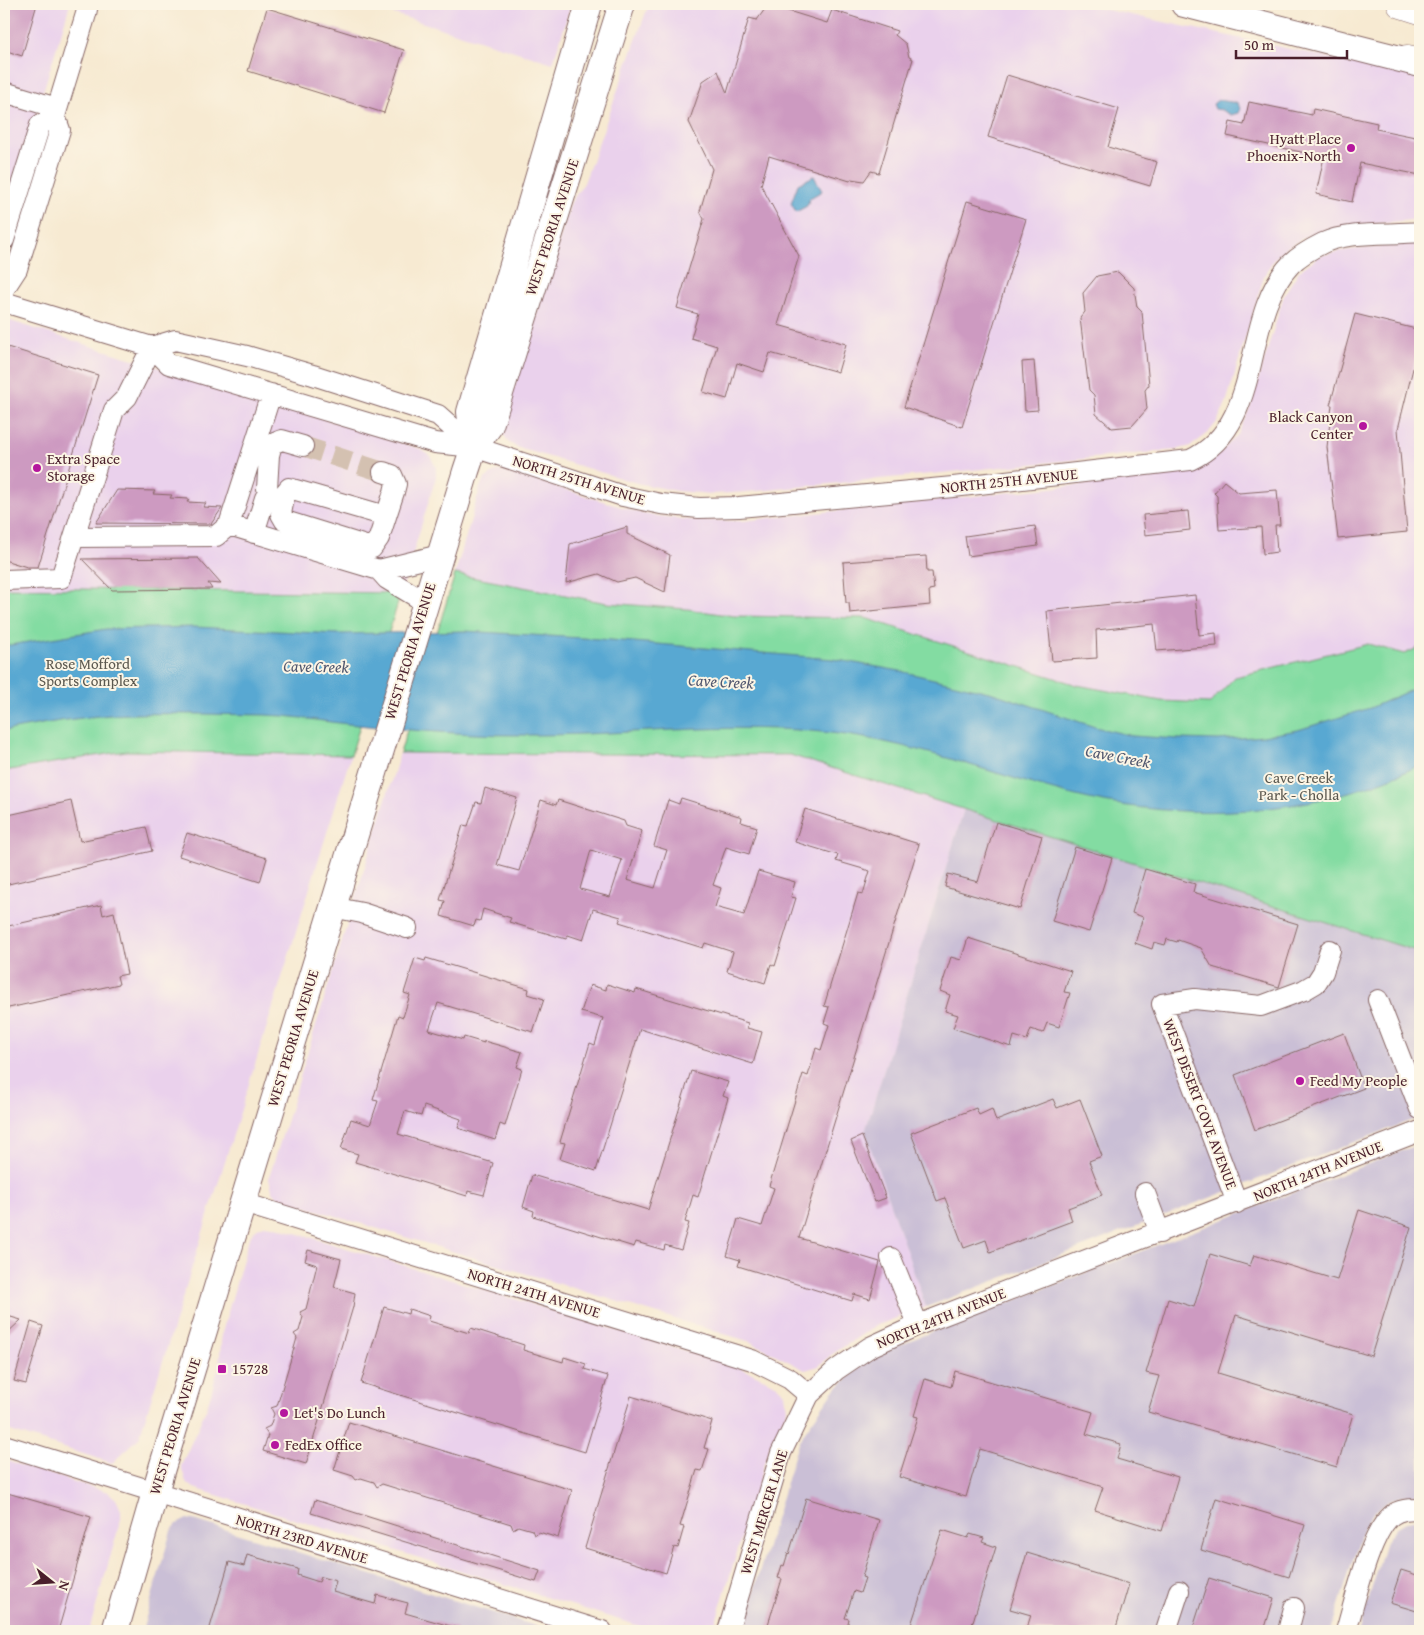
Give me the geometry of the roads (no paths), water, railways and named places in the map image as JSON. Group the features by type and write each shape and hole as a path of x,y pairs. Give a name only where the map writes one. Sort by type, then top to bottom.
{"highway":[{"path":"1401,4 1420,10"}],"main road":[{"name":"WEST PEORIA AVENUE","path":"474,446 470,412 590,4"},
{"name":"WEST PEORIA AVENUE","path":"115,1631 155,1492 422,611 474,446 490,425 622,4"},
{"path":"1184,4 1416,61"}],"street":[{"path":"4,289 17,269 60,130 56,112 87,9"},
{"path":"4,92 56,112"},
{"path":"4,240 40,125 56,112"},
{"name":"NORTH 25TH AVENUE","path":"4,302 152,346 169,364 435,443 474,446 622,496 661,504 699,508 739,507 895,493 1153,466 1190,460 1209,449 1234,416 1266,310 1276,286 1291,264 1323,243 1344,237 1420,232"},
{"name":"NORTH 25TH AVENUE","path":"152,346 175,340 247,356 313,375 438,415 474,446"},
{"path":"4,580 62,578 114,410 127,397 152,346"},
{"path":"248,531 271,394"},
{"path":"248,531 266,494 269,450 277,440 303,446"},
{"path":"74,537 216,536 248,531 332,546 372,548 379,538 396,484 392,475 383,472"},
{"path":"386,516 289,488 282,506 282,518 379,570 422,611"},
{"path":"379,570 440,555"},
{"path":"332,907 362,913 407,928"},
{"name":"WEST DESERT COVE AVENUE","path":"1237,1203 1162,1004 1195,999 1251,1006 1269,1004 1316,983 1323,972 1330,950"},
{"path":"1378,1000 1420,1109"},
{"name":"NORTH 24TH AVENUE","path":"243,1203 752,1360 790,1379 809,1395 836,1370 870,1347 918,1325 1160,1233 1420,1130"},
{"path":"1145,1193 1160,1233"},
{"path":"891,1258 918,1325"},
{"name":"WEST MERCER LANE","path":"728,1631 781,1453 809,1395"},
{"name":"NORTH 23RD AVENUE","path":"4,1444 602,1631"},
{"path":"1346,1631 1371,1551 1381,1530 1391,1516 1406,1509 1420,1508"},
{"path":"1166,1631 1178,1590"},
{"path":"1288,1631 1294,1608"}],"water":[{"path":"1218,100 1238,103 1240,109 1238,113 1231,115 1222,110 1215,109 1213,104"},
{"path":"814,176 822,191 810,198 807,206 796,212 791,203 798,184"},
{"name":"Cave Creek","path":"194,627 339,634 464,631 599,639 833,659 900,671 993,693 1095,727 1133,736 1179,739 1219,740 1263,736 1298,730 1370,708 1420,686 1420,765 1378,783 1334,796 1289,805 1243,810 1197,811 1151,809 1105,802 1061,792 890,743 831,733 792,730 753,728 560,735 500,735 413,730 274,715 128,714 53,722 4,731 4,646 106,629"}],"tunnel":[{"path":"303,446 383,472"}],"place":[{"name":"Hyatt Place Phoenix-North","path":"1351,148"},
{"name":"Black Canyon Center","path":"1363,426"},
{"name":"Extra Space Storage","path":"37,468"},
{"name":"Feed My People","path":"1300,1081"},
{"name":"15728","path":"222,1369"},
{"name":"Let's Do Lunch","path":"284,1413"},
{"name":"FedEx Office","path":"275,1445"}],"park label":[{"name":"Rose Mofford Sports Complex","path":"88,672"},
{"name":"Cave Creek Park - Cholla","path":"1299,786"}]}
